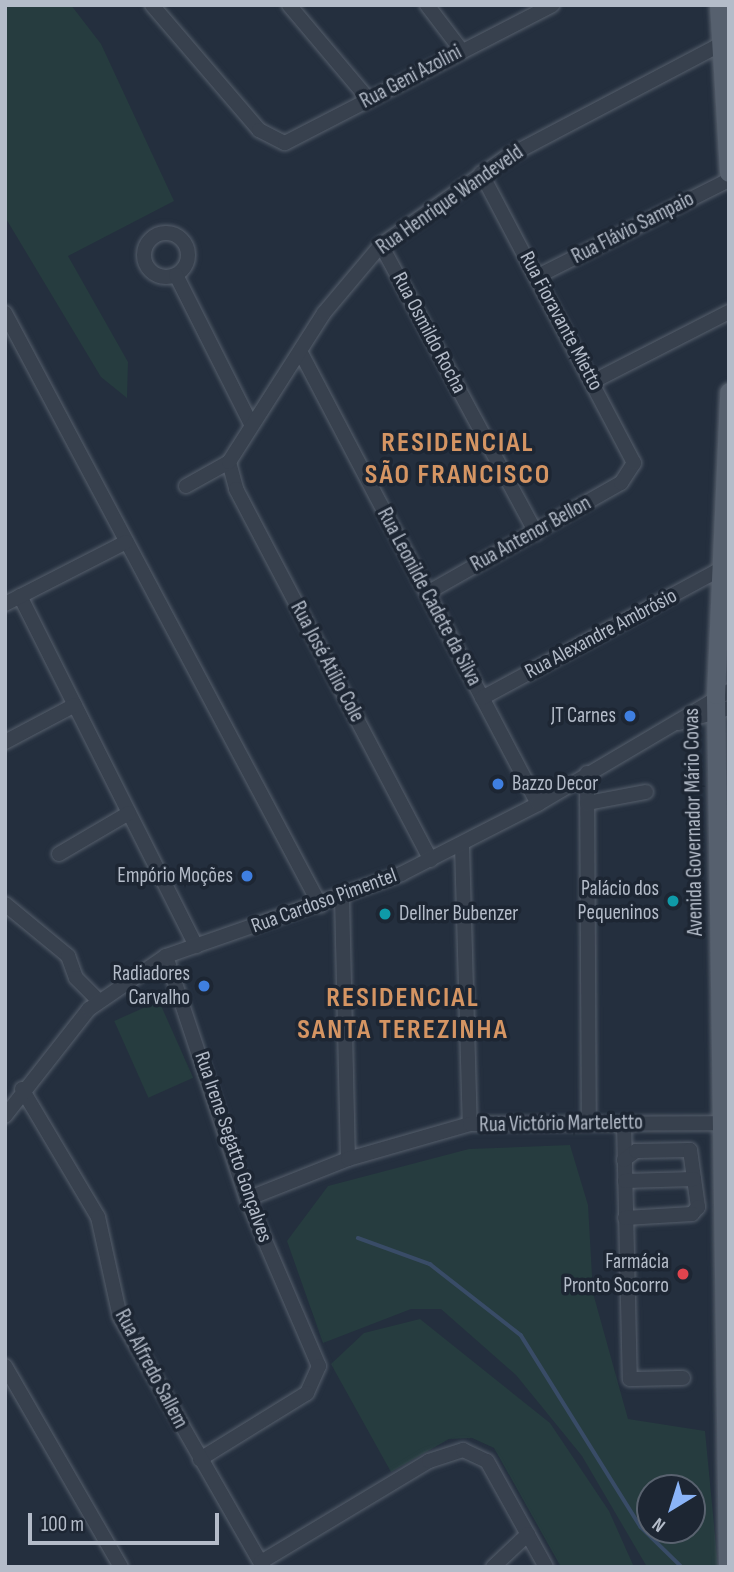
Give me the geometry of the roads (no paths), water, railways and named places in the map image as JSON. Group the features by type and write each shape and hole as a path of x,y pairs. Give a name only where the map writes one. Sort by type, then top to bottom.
{"main road":[{"path":"719,5 729,173"},
{"name":"Avenida Governador Mário Covas","path":"728,1567 725,1253 719,1123 722,701 719,570 729,392"}],"street":[{"name":"Rua Geni Azolini","path":"152,5 271,137 285,143 552,5"},
{"path":"289,5 369,100"},
{"path":"427,5 462,51"},
{"name":"Rua Henrique Wandeveld","path":"229,462 251,424 301,354 348,279 382,245 481,173 721,44"},
{"name":"Rua Fioravante Mietto","path":"481,173 594,381 634,463 632,471"},
{"name":"Rua Flávio Sampaio","path":"538,276 729,180"},
{"name":"Rua Osmildo Rocha","path":"382,245 536,533"},
{"path":"176,275 251,424"},
{"path":"594,381 729,312"},
{"path":"8,323 320,905"},
{"name":"Rua Leonilde Cadete da Silva","path":"301,354 538,804"},
{"path":"186,486 229,462"},
{"name":"Rua José Atílio Cole","path":"229,462 236,489 431,860"},
{"name":"Rua Antenor Bellon","path":"427,593 536,533 632,471"},
{"path":"5,604 126,542"},
{"name":"Rua Alexandre Ambrósio","path":"482,698 719,570"},
{"path":"20,596 196,946"},
{"name":"Rua Cardoso Pimentel","path":"5,1116 22,1089 99,1001 166,956 320,905 431,860 538,804 587,773 722,701"},
{"path":"5,742 75,705"},
{"path":"587,773 589,1123"},
{"path":"587,803 646,792"},
{"path":"59,855 129,813"},
{"path":"462,845 470,1124"},
{"path":"342,897 348,1159"},
{"path":"5,904 68,956 76,978 99,1001"},
{"name":"Rua Irene Segatto Gonçalves","path":"166,956 247,1199 319,1376 307,1394 200,1459"},
{"name":"Rua Alfredo Sallem","path":"22,1089 99,1217 120,1317 262,1564"},
{"path":"624,1123 630,1378 683,1378"},
{"name":"Rua Victório Marteletto","path":"247,1199 348,1159 470,1124 719,1123"},
{"path":"624,1160 636,1151 690,1150 698,1207 692,1214 625,1218"},
{"path":"625,1181 694,1180"},
{"path":"5,1366 121,1567"},
{"path":"262,1564 429,1461 463,1450 487,1461 546,1567"},
{"path":"493,1567 528,1534"}],"waterway":[{"path":"358,1238 430,1264 521,1335 641,1527 682,1567"}],"place":[{"name":"JT Carnes","path":"630,716"},
{"name":"Bazzo Decor","path":"498,784"},
{"name":"Empório Moções","path":"247,876"},
{"name":"Palácio dos Pequeninos","path":"673,901"},
{"name":"Dellner Bubenzer","path":"385,914"},
{"name":"Radiadores Carvalho","path":"204,986"},
{"name":"Farmácia Pronto Socorro","path":"683,1274"}],"district":[{"name":"RESIDENCIAL SÃO FRANCISCO","path":"458,459"},
{"name":"RESIDENCIAL SANTA TEREZINHA","path":"403,1014"}]}
